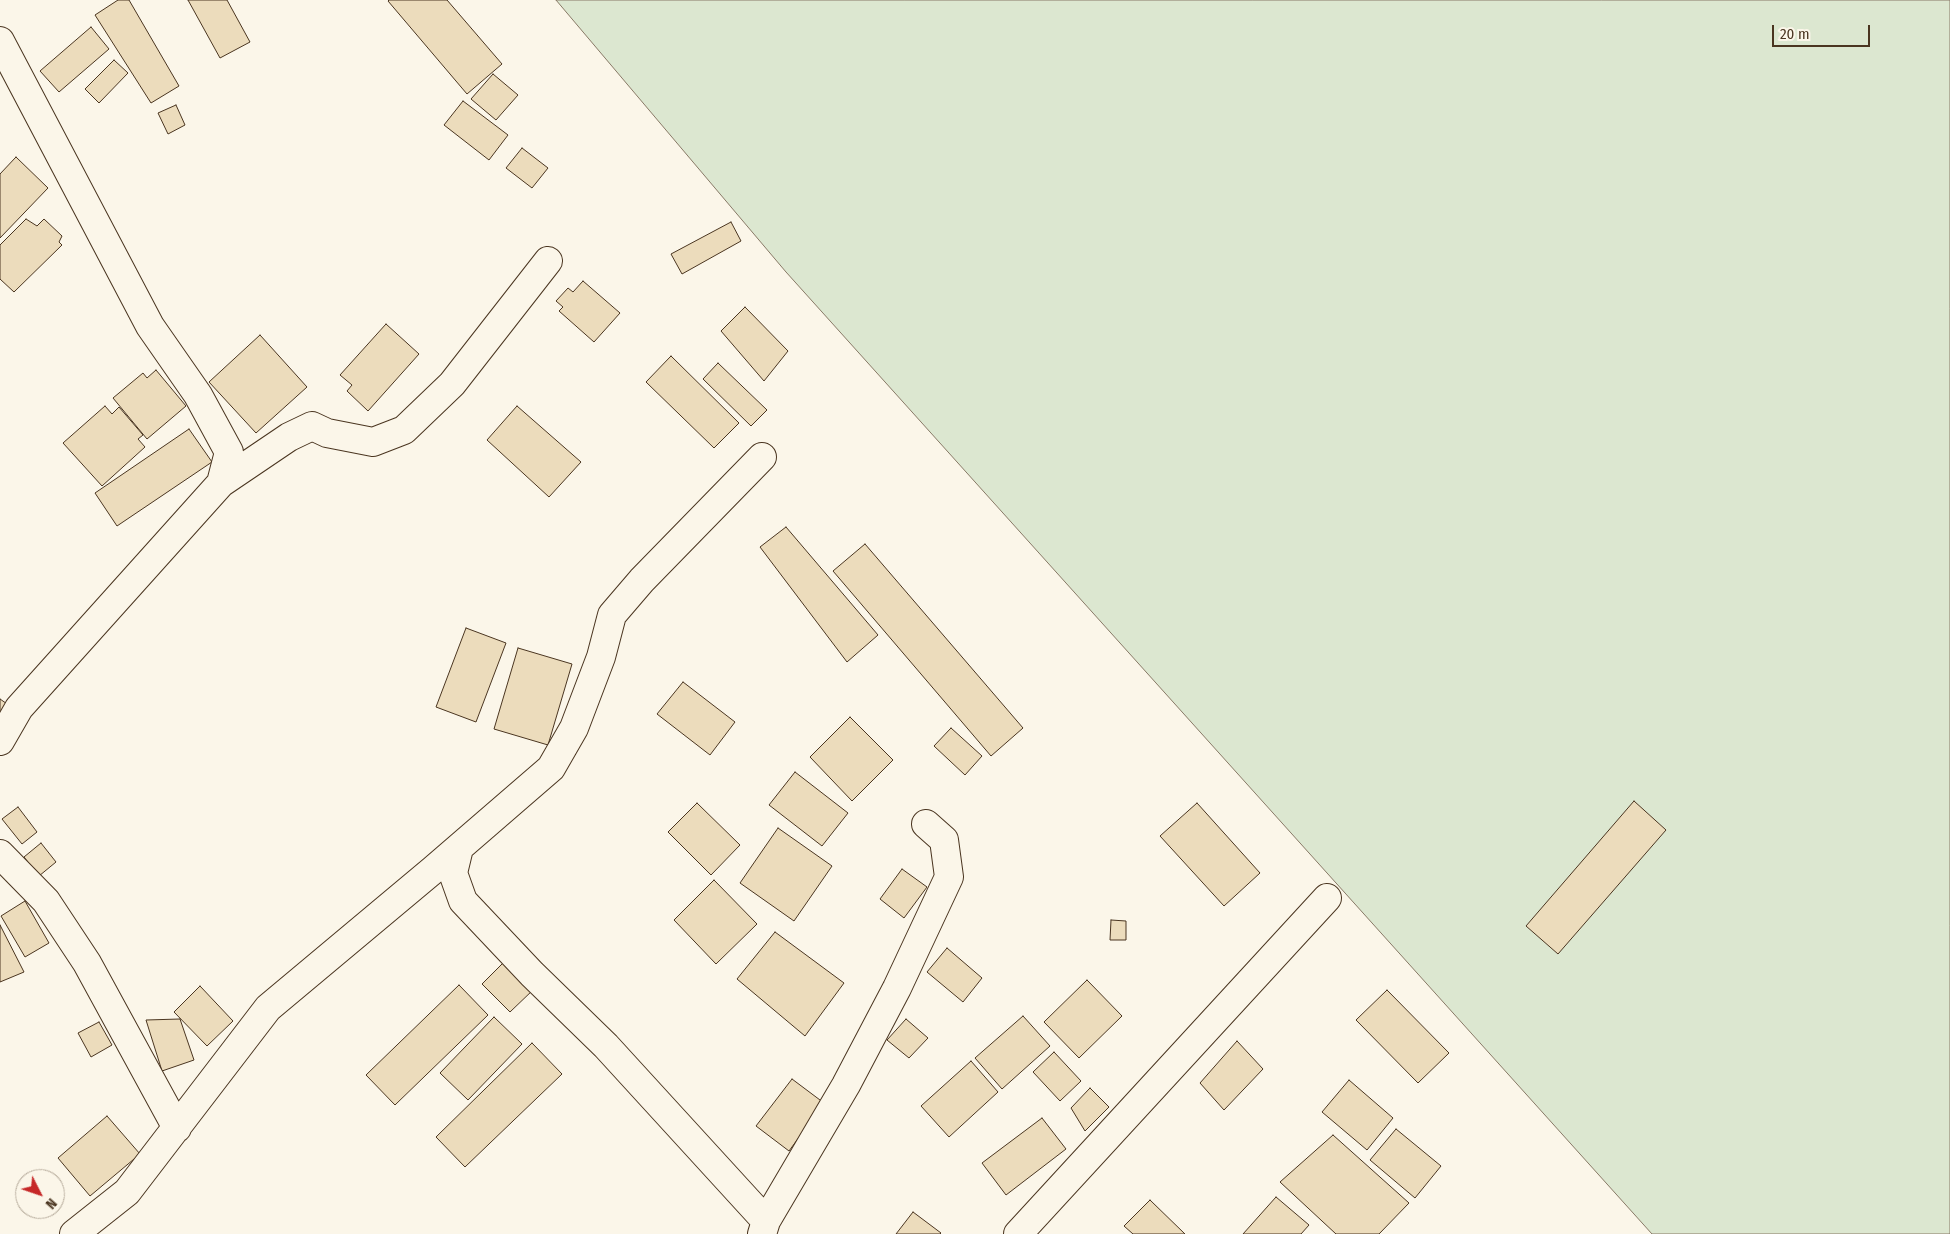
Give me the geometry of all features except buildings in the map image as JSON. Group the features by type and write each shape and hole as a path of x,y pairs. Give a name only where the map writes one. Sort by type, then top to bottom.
{"street":[{"path":"0,40 150,326 198,394 229,452 221,483"},
{"path":"0,741 20,708 221,483 288,437 312,426 327,433 373,442 404,430 452,384 548,261"},
{"path":"74,1234 127,1192 268,1008 460,848 551,768 574,728 601,657 612,615 642,580 762,457"},
{"path":"460,848 453,872 463,901 532,974 606,1046 764,1228 846,1086 897,988 949,877 944,840 926,824"},
{"path":"0,854 46,901 87,963 176,1128"},
{"path":"1018,1234 1327,898"}],"green space":[{"path":"556,0 1950,0 1950,1234 1652,1234 786,272"}]}
